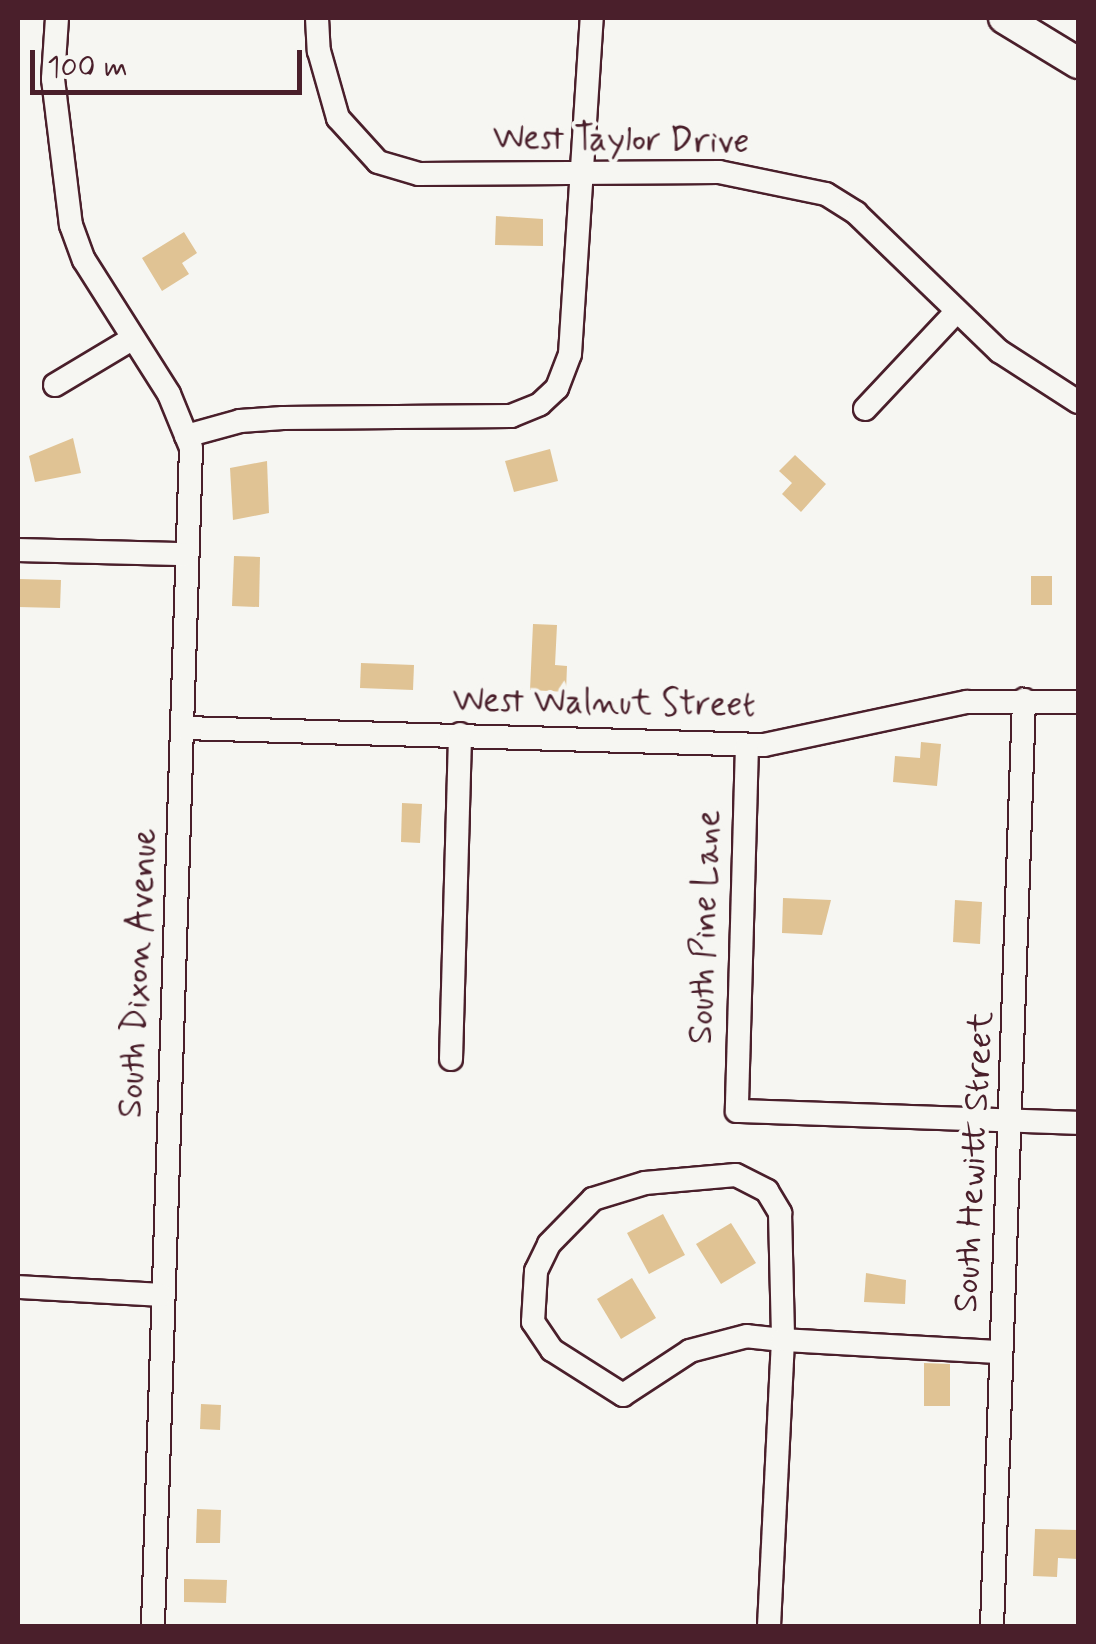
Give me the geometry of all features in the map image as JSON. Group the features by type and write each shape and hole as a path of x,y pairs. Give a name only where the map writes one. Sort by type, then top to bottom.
{"street":[{"name":"South Dixon Avenue","path":"57,18 53,79 71,225 84,260 186,436 184,728 153,1626"},
{"name":"West Taylor Drive","path":"318,18 323,67 338,118 378,162 399,170 719,172 826,194 856,213 955,313 1078,402"},
{"path":"186,436 240,420 511,416 540,404 561,382 570,354 586,172 592,18"},
{"path":"1004,18 1078,62"},
{"path":"865,409 955,313"},
{"path":"55,385 132,339"},
{"path":"18,550 187,554"},
{"name":"South Hewitt Street","path":"992,1626 1024,700"},
{"name":"West Walnut Street","path":"184,728 747,745 858,728 967,702 1078,702"},
{"path":"451,1059 460,734"},
{"name":"South Pine Lane","path":"747,745 737,1111 1012,1122"},
{"path":"1012,1122 1078,1123"},
{"path":"769,1626 783,1340 780,1213 767,1190 736,1175 644,1183 592,1199 550,1244 536,1271 533,1322 588,1378 622,1396 690,1351 746,1336 783,1340 1000,1352"},
{"path":"18,1287 162,1295"}],"building":[{"path":"496,216 543,219 543,246 495,245"},
{"path":"184,232 197,253 182,263 189,274 162,291 142,258"},
{"path":"73,438 81,473 35,482 29,456"},
{"path":"550,449 558,481 514,492 505,461"},
{"path":"795,455 826,484 801,512 782,494 792,483 779,471"},
{"path":"267,461 269,513 233,520 230,468"},
{"path":"234,556 260,557 259,607 232,606"},
{"path":"1031,576 1052,576 1052,605 1031,605"},
{"path":"18,579 61,580 60,608 18,607"},
{"path":"533,624 557,625 555,665 567,666 566,692 530,690"},
{"path":"361,663 414,665 413,690 360,688"},
{"path":"921,742 941,744 937,786 893,782 895,756 920,758"},
{"path":"402,803 422,804 420,843 401,842"},
{"path":"783,898 831,900 822,935 782,933"},
{"path":"955,900 982,902 980,944 953,942"},
{"path":"663,1214 685,1255 649,1274 627,1233"},
{"path":"731,1223 756,1263 721,1284 696,1244"},
{"path":"866,1273 906,1280 905,1304 864,1302"},
{"path":"632,1278 656,1318 621,1339 597,1299"},
{"path":"924,1363 950,1364 950,1406 924,1406"},
{"path":"201,1404 221,1405 220,1430 200,1429"},
{"path":"197,1509 221,1510 220,1543 196,1543"},
{"path":"1035,1529 1078,1530 1078,1559 1058,1558 1057,1577 1033,1576"},
{"path":"184,1579 227,1580 226,1603 184,1602"}]}
